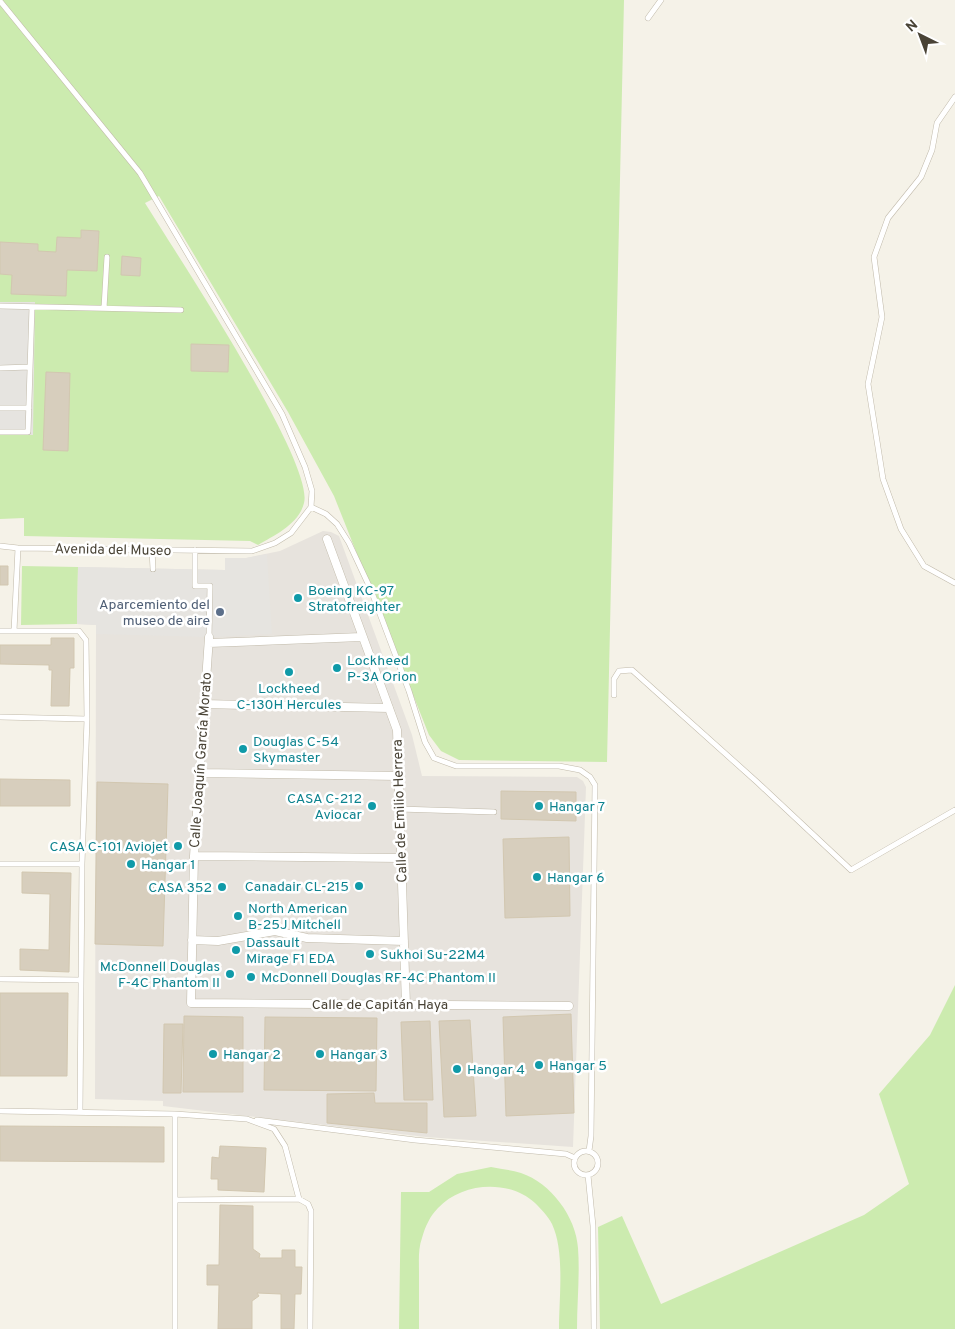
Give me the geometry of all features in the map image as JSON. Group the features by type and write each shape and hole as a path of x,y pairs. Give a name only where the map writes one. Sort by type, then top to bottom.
{"street":[{"name":"Calle de Emilio Herrera","path":"327,539 396,730 406,1005"},
{"path":"209,640 362,637"},
{"name":"Calle Joaquín García Morato","path":"191,1002 194,856 209,640"},
{"path":"204,704 389,708"},
{"path":"199,774 398,776"},
{"path":"194,856 401,858"},
{"path":"192,940 218,941 275,931 307,938 404,942"},
{"name":"Calle de Capitán Haya","path":"191,1002 569,1006"}],"lane":[{"path":"648,18 661,0"},
{"path":"0,1 140,173 282,414 305,467 312,491 311,507 326,514 337,524 350,543 371,590 425,742 434,758 456,766 559,766 580,770 590,777 595,785 591,1136 589,1151"},
{"path":"955,97 937,123 932,150 921,177 888,218 874,257 882,318 868,384 883,479 901,529 924,566 955,583"},
{"path":"104,308 107,256"},
{"path":"0,306 181,310"},
{"path":"0,432 28,432 32,307"},
{"path":"0,368 30,368"},
{"path":"0,408 29,408"},
{"name":"Avenida del Museo","path":"0,546 18,548 252,551 275,544 291,533 311,507"},
{"path":"14,631 18,548"},
{"path":"152,550 153,569"},
{"path":"195,550 195,586 210,586 209,640"},
{"path":"0,630 79,631 86,640 80,1112"},
{"path":"614,695 614,679 619,670 632,670 757,782 851,870 955,810"},
{"path":"0,717 86,719"},
{"path":"399,810 494,812"},
{"path":"0,864 82,864"},
{"path":"0,980 81,980"},
{"path":"0,1111 175,1114 247,1119 415,1140 566,1154 575,1158"},
{"path":"175,1114 175,1329"},
{"path":"247,1119 274,1129 285,1146 299,1199"},
{"path":"589,1151 595,1154 599,1161 595,1172 584,1175 577,1170 574,1163 575,1158 580,1152 589,1151"},
{"path":"588,1175 593,1226 594,1329"},
{"path":"175,1200 299,1199 308,1204 311,1211 310,1329"}],"shaded area":[{"path":"0,302 35,302 33,435 0,434"},
{"path":"323,531 339,536 412,735 422,776 577,777 583,781 586,787 573,1147 426,1137 163,1106 163,1101 95,1099 96,625 77,624 78,567 225,570 225,558 246,558 280,551"},
{"path":"267,554 272,634 209,637 96,634 96,625 77,624 78,567 225,570 225,558 246,558"}],"green space":[{"path":"0,0 624,0 607,762 459,760 441,751 429,735 334,496 288,412 159,196 145,203 211,307 266,402 288,445 301,480 304,503 301,510 286,528 258,545 250,541 24,536 24,518 0,519"},
{"path":"22,566 78,567 77,624 21,625"},
{"path":"955,985 955,1329 600,1329 598,1227 622,1216 661,1304 864,1215 909,1184 879,1094 930,1035"},
{"path":"491,1167 521,1173 532,1178 552,1193 567,1213 576,1236 578,1248 577,1329 559,1329 560,1261 559,1248 552,1224 535,1203 524,1195 499,1187 486,1187 472,1189 448,1199 430,1218 423,1234 419,1251 419,1329 399,1329 401,1192 429,1192 457,1174"}],"building":[{"path":"81,230 99,231 97,271 67,270 66,296 11,294 12,275 0,274 0,242 38,244 38,251 56,252 57,237 81,238"},
{"path":"122,256 141,258 140,276 121,275"},
{"path":"191,344 229,345 228,372 191,371"},
{"path":"46,372 70,373 68,451 43,450"},
{"path":"0,566 8,566 8,585 0,585"},
{"path":"51,638 74,638 74,668 70,668 69,706 51,706 52,670 49,670 49,665 0,664 0,645 51,645"},
{"path":"0,779 70,780 70,806 0,806"},
{"name":"Hangar 1","path":"97,782 168,784 163,946 95,944"},
{"name":"Hangar 7","path":"501,791 576,792 576,821 501,819"},
{"name":"Hangar 6","path":"569,837 570,916 505,918 503,839"},
{"path":"22,872 71,873 69,972 20,970 20,949 49,950 50,894 22,893"},
{"path":"0,993 68,993 67,1076 0,1076"},
{"name":"Hangar 5","path":"571,1014 574,1113 506,1116 503,1017"},
{"name":"Hangar 2","path":"184,1016 243,1017 243,1092 183,1092"},
{"name":"Hangar 3","path":"265,1017 377,1018 376,1091 264,1090"},
{"name":"Hangar 4","path":"470,1020 476,1116 444,1117 439,1021"},
{"path":"430,1021 433,1100 404,1100 401,1022"},
{"path":"164,1024 183,1024 181,1093 163,1093"},
{"path":"374,1093 375,1103 427,1103 427,1133 327,1123 327,1094"},
{"path":"0,1126 164,1127 164,1162 0,1161"},
{"path":"220,1146 266,1148 264,1192 218,1190 218,1179 211,1179 212,1157 219,1158"},
{"path":"220,1205 253,1206 253,1249 260,1254 259,1258 282,1258 282,1250 295,1250 295,1267 302,1267 301,1294 295,1294 294,1329 281,1329 281,1294 257,1293 259,1296 252,1301 252,1329 218,1329 219,1285 207,1285 207,1265 219,1265"}],"place":[{"name":"Boeing KC-97 Stratofreighter","path":"298,598"},
{"name":"Aparcemiento del museo de aire","path":"220,612"},
{"name":"Lockheed P-3A Orion","path":"337,668"},
{"name":"Lockheed C-130H Hercules","path":"289,672"},
{"name":"Douglas C-54 Skymaster","path":"243,749"},
{"name":"CASA C-212 Aviocar","path":"372,806"},
{"name":"Hangar 7","path":"539,806"},
{"name":"CASA C-101 Aviojet","path":"178,846"},
{"name":"Hangar 1","path":"131,864"},
{"name":"Hangar 6","path":"537,877"},
{"name":"Canadair CL-215","path":"359,886"},
{"name":"CASA 352","path":"222,887"},
{"name":"North American B-25J Mitchell","path":"238,916"},
{"name":"Dassault Mirage F1 EDA","path":"236,950"},
{"name":"Sukhoi Su-22M4","path":"370,954"},
{"name":"McDonnell Douglas F-4C Phantom II","path":"230,974"},
{"name":"McDonnell Douglas RF-4C Phantom II","path":"251,977"},
{"name":"Hangar 2","path":"213,1054"},
{"name":"Hangar 3","path":"320,1054"},
{"name":"Hangar 5","path":"539,1065"},
{"name":"Hangar 4","path":"457,1069"}]}
